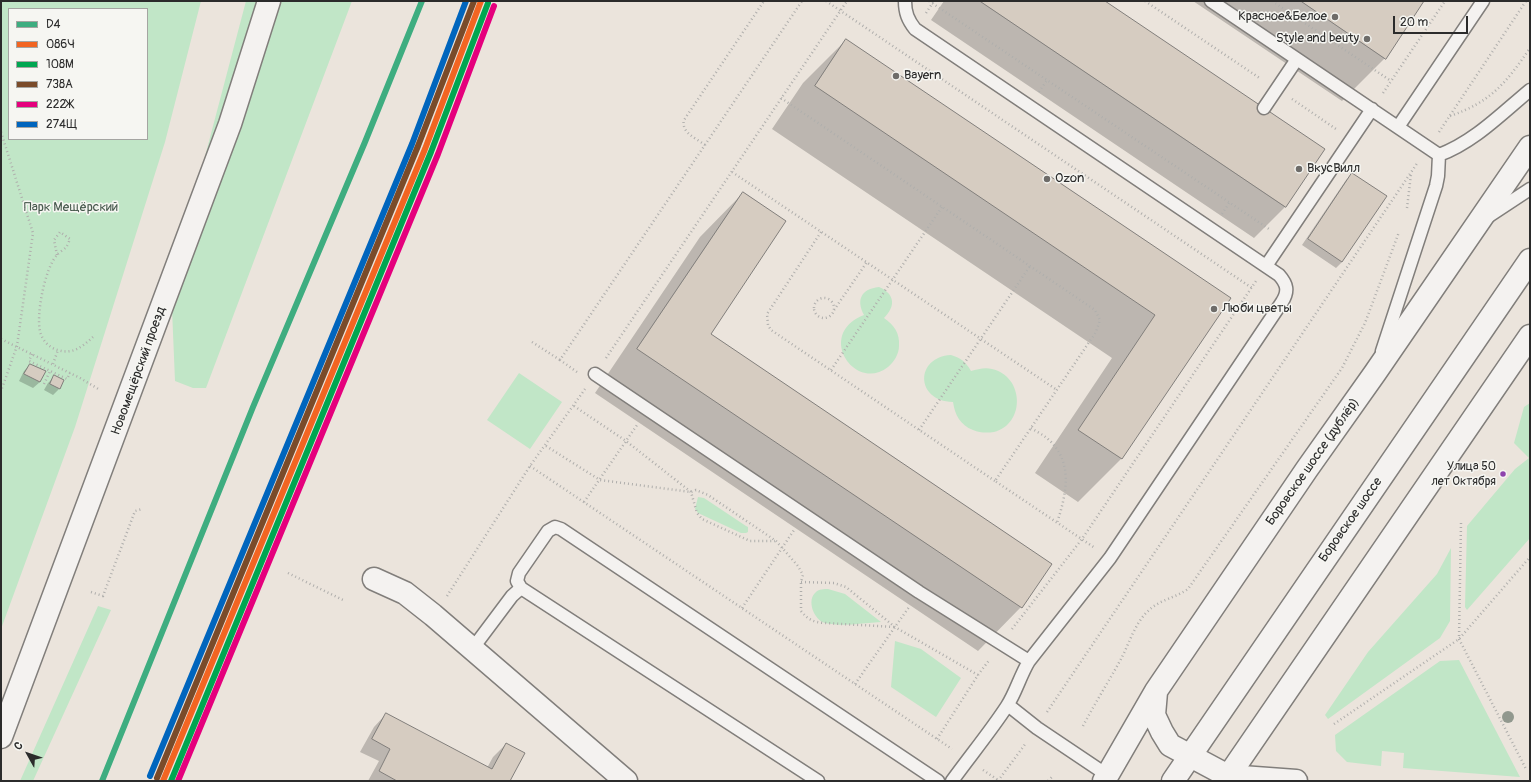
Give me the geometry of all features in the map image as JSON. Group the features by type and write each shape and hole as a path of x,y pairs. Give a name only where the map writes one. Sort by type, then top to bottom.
{"street":[{"name":"Новомещёрский проезд","path":"1,738 227,131 269,1"},
{"name":"Боровское шоссе (дублёр)","path":"1106,778 1156,691 1307,468 1375,373 1530,147"},
{"name":"Боровское шоссе","path":"1173,781 1530,260"},
{"path":"1226,779 1530,336"},
{"path":"374,579 405,593 473,648 626,781"},
{"path":"1156,691 1154,715 1170,745 1226,779 1296,781"}],"lane":[{"path":"905,1 907,19 921,34 1279,274 1285,281 1287,287 1286,295 1110,558 1029,661 1008,704 969,761 952,781"},
{"path":"1210,1 1439,155"},
{"path":"1398,127 1483,1"},
{"path":"1264,108 1297,59"},
{"path":"1439,155 1450,151 1471,139 1530,90"},
{"path":"1266,266 1372,109"},
{"path":"1375,373 1436,186 1439,155"},
{"path":"1479,222 1530,190"},
{"path":"593,378 648,410 919,592 1029,661"},
{"path":"818,781 521,588 517,581 519,573 548,531 555,527 561,529 938,781"},
{"path":"473,648 507,602 521,588"},
{"path":"1008,704 1037,728 1106,778"}],"path":[{"path":"705,144 685,129 683,124 684,120 764,1"},
{"path":"560,360 802,1"},
{"path":"826,1 1252,288"},
{"path":"445,598 530,466 574,406 847,1"},
{"path":"929,1 1284,240"},
{"path":"1145,1 1351,140"},
{"path":"1272,1 1391,81"},
{"path":"1372,109 1445,1"},
{"path":"1526,1 1450,116 1469,110 1490,97 1514,72 1530,48"},
{"path":"781,98 1095,310 1100,320 1096,332 995,481"},
{"path":"1,132 33,233 17,346 1,391"},
{"path":"732,172 1057,390"},
{"path":"1037,728 1411,173 1407,208"},
{"path":"831,370 942,206"},
{"path":"1083,726 1147,611 1161,601 1181,594 1188,589 1342,368 1365,323 1400,230"},
{"path":"57,255 54,240 60,232 70,239 66,247 57,255 42,289 39,315 40,332 45,343 58,350 71,351 82,347 93,337"},
{"path":"821,232 767,314 767,320 771,330 1110,558"},
{"path":"834,310 830,299 824,297 818,298 814,303 813,308 815,314 820,318 826,318 831,315 867,262"},
{"path":"919,430 1030,266"},
{"path":"937,739 978,675 1082,539 1266,266"},
{"path":"1,339 53,364 100,390"},
{"path":"532,342 560,360 593,378"},
{"path":"53,364 58,350"},
{"path":"32,354 29,361 67,379 70,373"},
{"path":"44,384 50,371"},
{"path":"574,406 626,441 691,492 697,513 702,519 750,541 776,541"},
{"path":"584,502 648,410"},
{"path":"1031,428 1053,444 1060,455 1065,468 1066,492 1057,522"},
{"path":"546,446 600,480 691,492 696,490 704,492 776,541 800,568 803,575 801,582 801,611 808,619 824,623 895,627"},
{"path":"530,466 998,781 1022,749"},
{"path":"91,592 103,596 135,511 142,509"},
{"path":"742,608 781,548 805,516"},
{"path":"1462,523 1459,639 1526,769"},
{"path":"1334,724 1459,639 1530,556"},
{"path":"288,573 343,600"},
{"path":"801,582 834,583 846,587 895,627 978,675"},
{"path":"855,684 919,592"},
{"path":"1048,781 1052,776"}],"green space":[{"name":"Парк Мещёрский","path":"1,1 201,1 165,142 75,427 1,629"},
{"path":"246,1 352,1 206,388 193,388 175,381 172,309 198,183"},
{"path":"879,287 891,297 891,309 884,318 891,324 897,333 899,349 896,358 888,367 875,373 863,373 853,367 845,358 841,347 842,335 850,324 864,315 860,305 860,300 864,293 873,288"},
{"path":"951,355 963,361 971,371 989,368 1003,373 1010,381 1015,390 1017,400 1016,410 1012,420 1004,427 994,432 986,433 968,428 959,419 953,402 941,400 932,395 926,387 924,379 926,370 931,363 939,358"},
{"path":"519,373 562,402 530,449 487,420"},
{"path":"1530,403 1530,538 1467,610 1465,607 1467,526 1515,469 1529,458 1514,443 1524,407"},
{"path":"698,497 704,498 748,527 748,532 741,533 698,513 695,509"},
{"path":"1451,548 1450,621 1440,638 1328,719 1325,715 1368,652 1437,574"},
{"path":"828,589 845,594 881,622 839,625 821,621 815,614 812,600 817,591"},
{"path":"98,606 111,610 33,781 20,781"},
{"path":"895,641 921,649 961,678 936,717 891,687"},
{"path":"1459,660 1520,777 1403,768 1404,753 1382,751 1381,766 1347,762 1336,751 1335,735 1440,661"}],"building":[{"path":"980,1 1105,1 1325,149 1286,207"},
{"path":"1301,1 1424,1 1386,59"},
{"path":"846,39 1231,298 1122,459 1078,430 1155,315 815,86"},
{"path":"1352,173 1387,196 1342,262 1308,239"},
{"path":"743,192 786,221 711,334 1052,564 1022,608 637,349"},
{"path":"30,364 46,371 40,382 24,374"},
{"path":"54,375 64,380 60,389 50,384"},
{"path":"386,713 492,769 506,743 525,753 510,781 397,781 379,771 390,749 372,739"}],"transit line":[{"name":"D4","path":"102,781 253,407 365,142 422,1"},
{"name":"274Щ","path":"150,776 412,144 466,1"},
{"name":"738А","path":"157,778 418,146 474,1"},
{"name":"086Ч","path":"163,781 425,149 481,1"},
{"name":"108М","path":"171,781 431,152 488,3"},
{"name":"222Ж","path":"178,781 438,154 494,6"}],"place":[{"name":"Красное&Белое","path":"1335,17"},
{"name":"Style and beuty","path":"1367,39"},
{"name":"Bayern","path":"896,76"},
{"name":"ВкусВилл","path":"1299,169"},
{"name":"Ozon","path":"1047,179"},
{"name":"Люби цветы","path":"1214,309"},
{"name":"Улица 50 лет Октября","path":"1503,474"}]}
